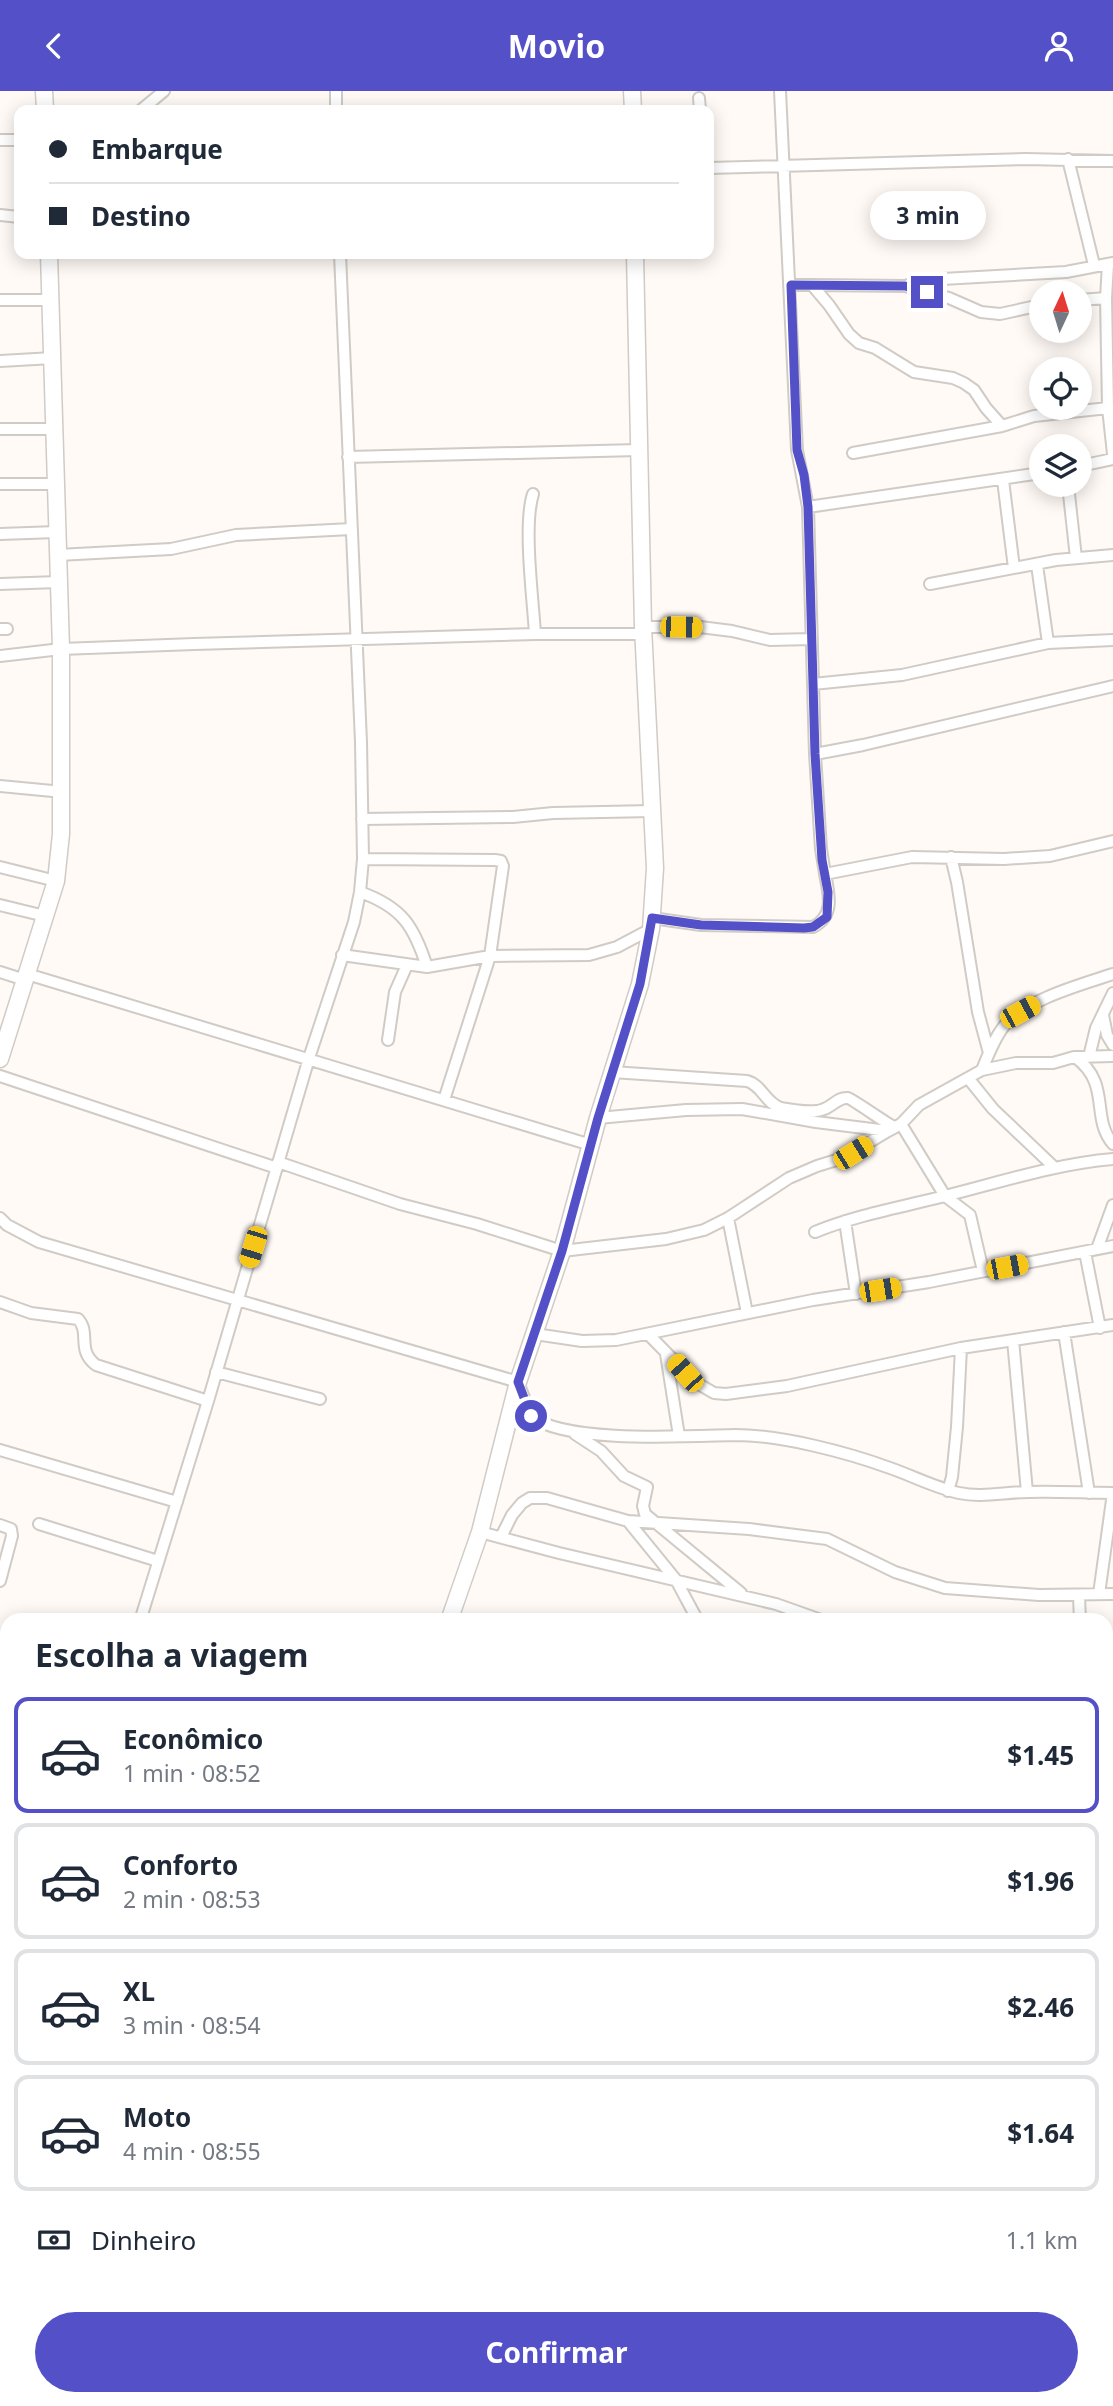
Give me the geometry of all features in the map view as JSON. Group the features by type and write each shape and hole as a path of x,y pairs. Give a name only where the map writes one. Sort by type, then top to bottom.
{"street":[{"path":"149,105 164,91"},
{"path":"342,955 428,967 490,956 589,955 617,947 652,924 813,927 827,917 828,892 821,849 815,754 808,507 804,475 797,450 780,91"},
{"path":"699,97 700,105"},
{"path":"1068,159 1094,265"},
{"path":"714,167 1068,159 1113,161"},
{"path":"0,1059 3,1038 26,977 56,881 63,792 49,259"},
{"path":"143,1613 309,1058 354,922 360,892 362,819 340,259"},
{"path":"457,1613 518,1382 562,1251 598,1118 640,984 652,924 654,868 643,630 635,259"},
{"path":"905,286 925,280 1066,272 1111,263 1106,298 1108,408 1113,454"},
{"path":"791,285 905,286 949,298 981,311 1000,314 1029,308"},
{"path":"812,285 849,334 859,343 875,348 914,372 953,378 964,383 974,390 1002,426"},
{"path":"1092,299 1106,298"},
{"path":"0,300 51,300"},
{"path":"0,361 53,358"},
{"path":"853,453 1002,426 1034,416 1108,408"},
{"path":"0,429 55,429"},
{"path":"348,457 638,450"},
{"path":"1092,463 1113,459"},
{"path":"808,507 1029,475"},
{"path":"1003,480 1014,568"},
{"path":"0,484 57,484"},
{"path":"533,495 530,540 536,634"},
{"path":"1069,497 1076,558"},
{"path":"58,555 171,549 236,535 351,529"},
{"path":"0,534 57,532"},
{"path":"930,584 1076,558 1113,555"},
{"path":"1037,565 1048,643"},
{"path":"0,584 59,582"},
{"path":"0,656 61,649 700,627 732,631 770,641 812,639"},
{"path":"813,684 902,675 1048,643 1113,640"},
{"path":"815,754 1113,686"},
{"path":"0,786 63,792"},
{"path":"362,819 513,817 553,813 652,811"},
{"path":"825,874 904,858 1042,857 1113,841"},
{"path":"951,857 974,993 989,1053"},
{"path":"363,859 501,862 503,871 490,956 444,1100"},
{"path":"0,867 56,881"},
{"path":"360,892 380,899 395,909 409,924 428,967"},
{"path":"0,905 45,916"},
{"path":"388,1040 395,992 407,965"},
{"path":"0,972 26,977 309,1058 591,1145"},
{"path":"982,1070 1003,1027 1020,1012 1068,990 1113,974"},
{"path":"1089,1057 1096,1028 1113,993"},
{"path":"1103,1015 1107,1035 1113,1045"},
{"path":"0,1076 400,1204 477,1224 562,1251 666,1239 704,1230 728,1218 789,1178 843,1158 895,1128 919,1105 982,1070 1016,1063 1053,1063 1074,1057 1113,1056"},
{"path":"1074,1057 1090,1071 1096,1081 1105,1133 1113,1144"},
{"path":"612,1072 753,1082 771,1103 779,1108 817,1111 846,1098 853,1099 865,1110 895,1128 945,1196 970,1215 983,1272"},
{"path":"968,1078 993,1109 1054,1167"},
{"path":"598,1118 686,1110 742,1109 816,1122 895,1128"},
{"path":"815,1233 845,1221 1054,1167 1113,1159"},
{"path":"1097,1249 1113,1205"},
{"path":"0,1217 7,1225 39,1242 518,1382"},
{"path":"728,1218 747,1313"},
{"path":"845,1221 856,1294"},
{"path":"535,1334 582,1341 616,1340 747,1313 983,1272 1113,1246"},
{"path":"1085,1252 1100,1328"},
{"path":"0,1302 31,1313 78,1319 82,1325 85,1353 96,1366 208,1401"},
{"path":"648,1334 704,1388 726,1394 787,1386 961,1348 1113,1325"},
{"path":"1064,1332 1089,1493"},
{"path":"1013,1340 1027,1492"},
{"path":"948,1491 957,1427 961,1348"},
{"path":"666,1353 678,1436"},
{"path":"216,1372 320,1399"},
{"path":"518,1382 531,1416 566,1430 601,1451 624,1476 647,1487 644,1510 653,1522 746,1597"},
{"path":"566,1430 621,1436 751,1436 783,1439 869,1461 948,1491 977,1496 1027,1492 1113,1493 1099,1594"},
{"path":"0,1450 177,1502"},
{"path":"501,1537 512,1515 522,1503 530,1498 547,1498 628,1521 749,1529 827,1539 895,1572 945,1588 1002,1594 1113,1594"},
{"path":"628,1521 676,1580 694,1613"},
{"path":"39,1524 159,1561"},
{"path":"0,1525 11,1529 12,1536 0,1581"},
{"path":"480,1532 776,1604 801,1613"},
{"path":"1079,1596 1080,1613"}],"route":[{"path":"531,1416 518,1382 562,1251 598,1118 640,984 652,918 701,925 804,928 822,923 827,917 828,892 822,860 815,754 808,507 804,475 797,450 791,285 905,286 927,292"}]}
